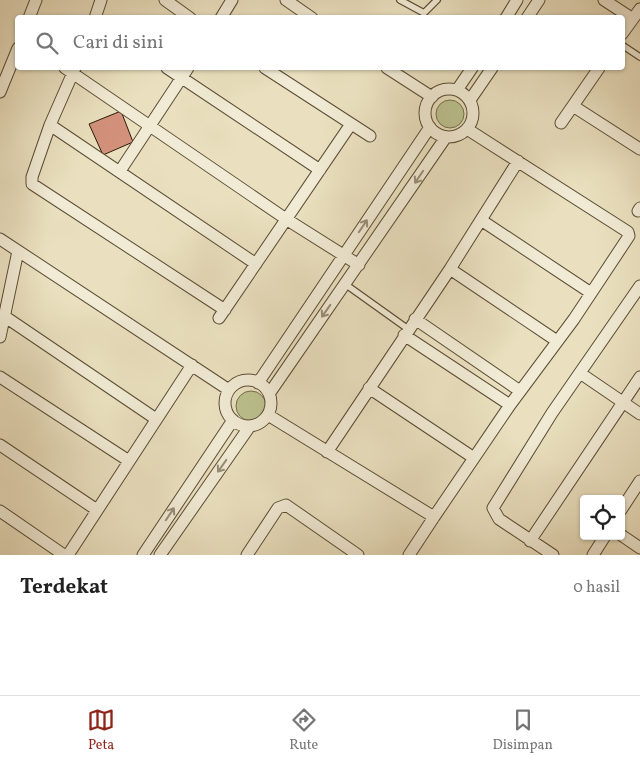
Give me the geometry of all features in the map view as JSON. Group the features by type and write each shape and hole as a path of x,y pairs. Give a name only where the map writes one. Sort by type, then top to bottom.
{"street":[{"path":"30,15 36,0"},
{"path":"96,15 101,0"},
{"path":"164,0 186,15"},
{"path":"223,15 232,0"},
{"path":"286,0 308,15"},
{"path":"508,15 517,0"},
{"path":"529,15 539,0"},
{"path":"604,0 633,19"},
{"path":"625,30 640,9"},
{"path":"0,92 15,55"},
{"path":"71,70 32,177 32,184 222,314 351,124"},
{"path":"72,70 150,126 286,219 359,265"},
{"path":"268,70 370,136"},
{"path":"390,70 432,97"},
{"path":"457,90 471,70"},
{"path":"470,100 491,70"},
{"path":"561,123 598,70"},
{"path":"120,171 185,72 320,170"},
{"path":"441,90 457,90 470,100 473,115 468,129 461,134 446,137 439,135 430,127 425,116 426,108 432,97 441,90"},
{"path":"573,106 640,150"},
{"path":"50,125 256,264"},
{"path":"258,383 430,127"},
{"path":"409,555 510,405 628,240 628,232 468,129"},
{"path":"269,394 446,137"},
{"path":"327,452 414,319 450,269 518,161"},
{"path":"481,220 591,293"},
{"path":"0,239 229,390"},
{"path":"0,337 18,251"},
{"path":"450,269 557,341"},
{"path":"553,555 498,520 493,508 580,373 640,286"},
{"path":"4,316 156,419"},
{"path":"414,319 520,391"},
{"path":"406,332 510,405"},
{"path":"0,511 66,555 192,365"},
{"path":"580,373 640,414"},
{"path":"0,377 129,461"},
{"path":"530,541 640,378"},
{"path":"242,381 258,383 269,394 271,401 268,415 257,424 250,426 242,425 233,420 226,411 225,404 229,390 242,381"},
{"path":"369,388 474,458"},
{"path":"268,415 434,518"},
{"path":"142,555 233,420"},
{"path":"160,555 250,426"},
{"path":"0,445 97,510"},
{"path":"625,505 638,488"},
{"path":"248,555 278,508 286,505 358,555"},
{"path":"625,538 640,548"},
{"path":"592,555 602,540"}],"lane":[{"path":"400,0 424,13 437,0"},
{"path":"625,47 640,57"},
{"path":"345,284 406,332"}],"green space":[{"path":"450,100 460,104 464,114 460,124 450,128 440,124 436,114 440,104"},
{"path":"251,391 257,392 265,400 265,412 257,420 251,421 245,420 237,412 236,406 237,400 245,392"}],"building":[{"path":"121,111 133,142 103,155 89,124"}]}
